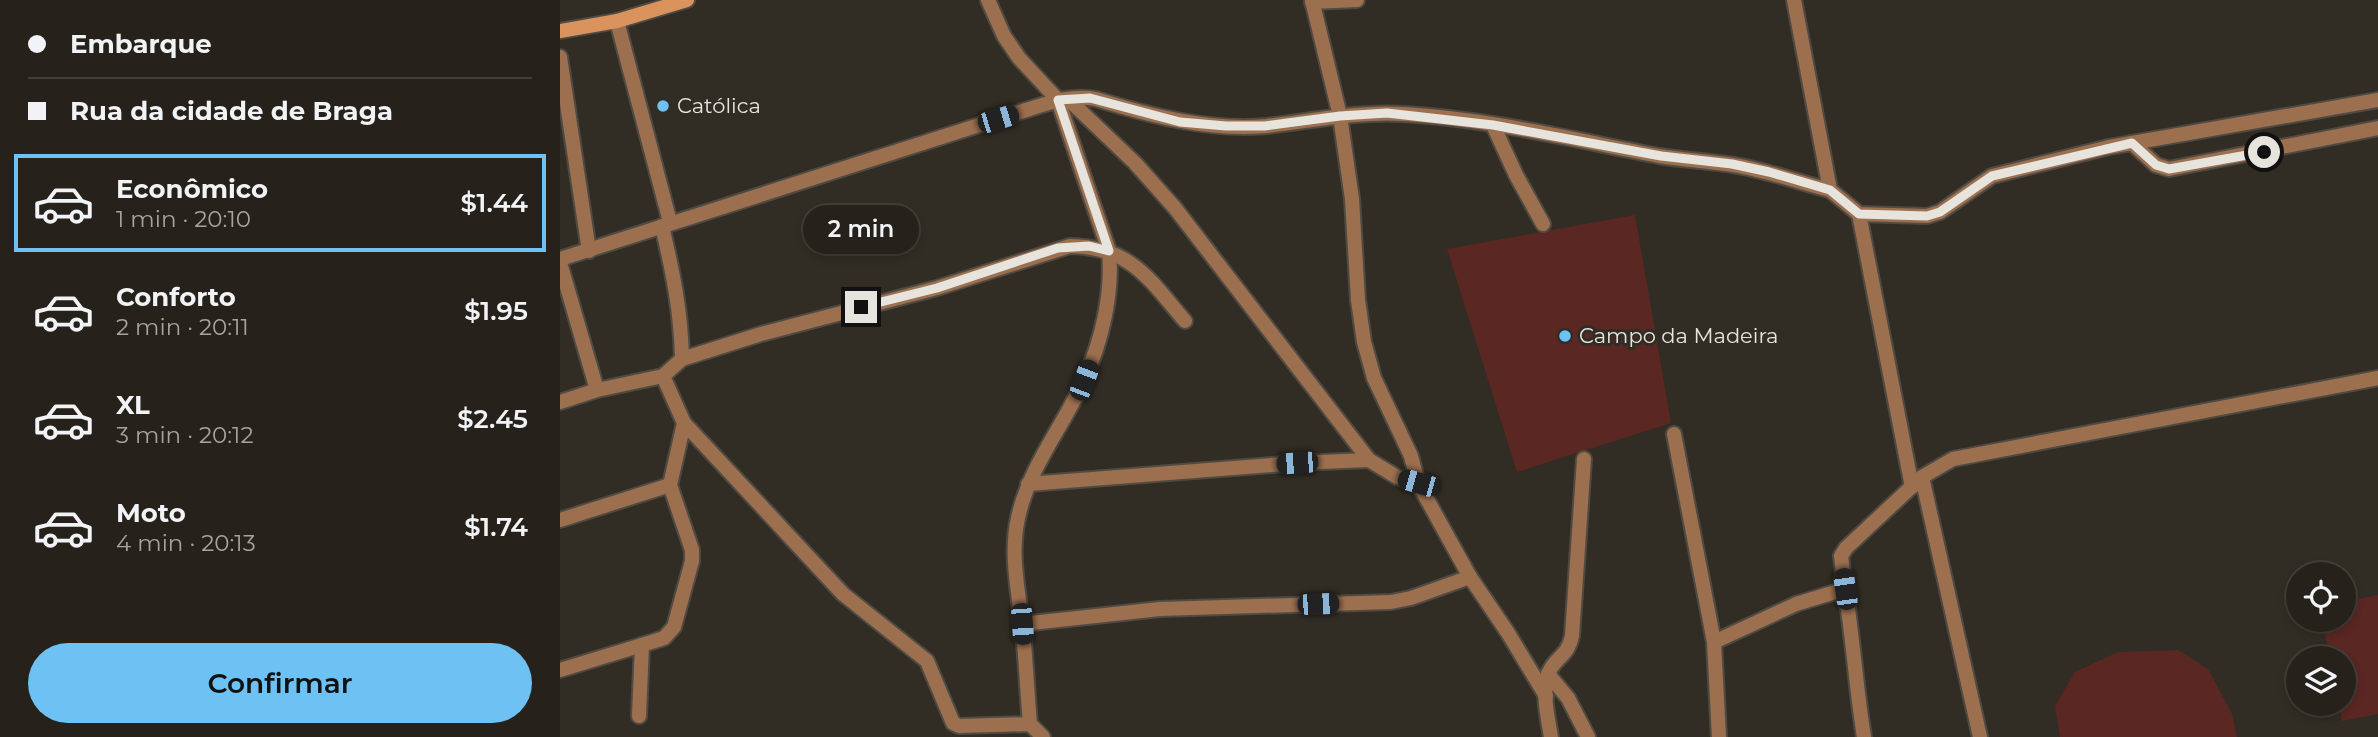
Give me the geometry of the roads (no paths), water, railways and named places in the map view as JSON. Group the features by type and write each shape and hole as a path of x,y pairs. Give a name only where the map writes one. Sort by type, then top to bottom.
{"main road":[{"path":"560,31 617,21 687,0"}],"street":[{"path":"988,0 1004,36 1019,58 1135,163 1175,208 1369,460 1397,477 1418,483"},
{"path":"1357,0 1312,1 1340,116 1352,199 1358,300 1364,342 1374,377 1411,456 1418,483 1470,577 1546,696"},
{"path":"1794,0 1830,190"},
{"path":"617,21 666,224 678,291 682,359"},
{"path":"560,57 589,251"},
{"path":"597,390 560,261 666,224 1063,100 1090,98 1180,122 1226,126 1265,126 1340,116 1405,114 1493,125 1661,156 1756,169 1830,190 1859,214 1927,216 1940,212 1992,176 2132,143 2378,100"},
{"path":"1043,737 1030,724 1013,548 1018,517 1028,484 1084,380 1100,338 1109,284 1109,251 1063,100"},
{"path":"1493,125 1543,224"},
{"path":"2132,143 2156,165 2169,169 2378,128"},
{"path":"1859,214 1894,404 1917,482 1980,737"},
{"path":"560,402 597,390 663,376 682,359 761,334 937,288 1058,248 1089,246 1109,251 1130,262 1185,321"},
{"path":"663,376 684,423 843,594 927,661 953,723 959,726 1030,724"},
{"path":"1864,737 1841,556 1846,548 1917,482 1952,459 2378,378"},
{"path":"560,670 664,638 674,627 692,561 692,550 670,485 684,423"},
{"path":"1674,434 1714,642 1719,737"},
{"path":"1550,737 1546,696 1548,674 1569,647 1572,636 1584,459"},
{"path":"1028,484 1369,460"},
{"path":"560,520 670,485"},
{"path":"1022,624 1160,609 1391,602 1411,598 1470,577"},
{"path":"1714,642 1796,604 1845,589"},
{"path":"639,716 642,645"},
{"path":"1548,674 1568,698 1588,737"}],"place":[{"name":"Católica","path":"663,106"},
{"name":"Campo da Madeira","path":"1565,336"}]}
